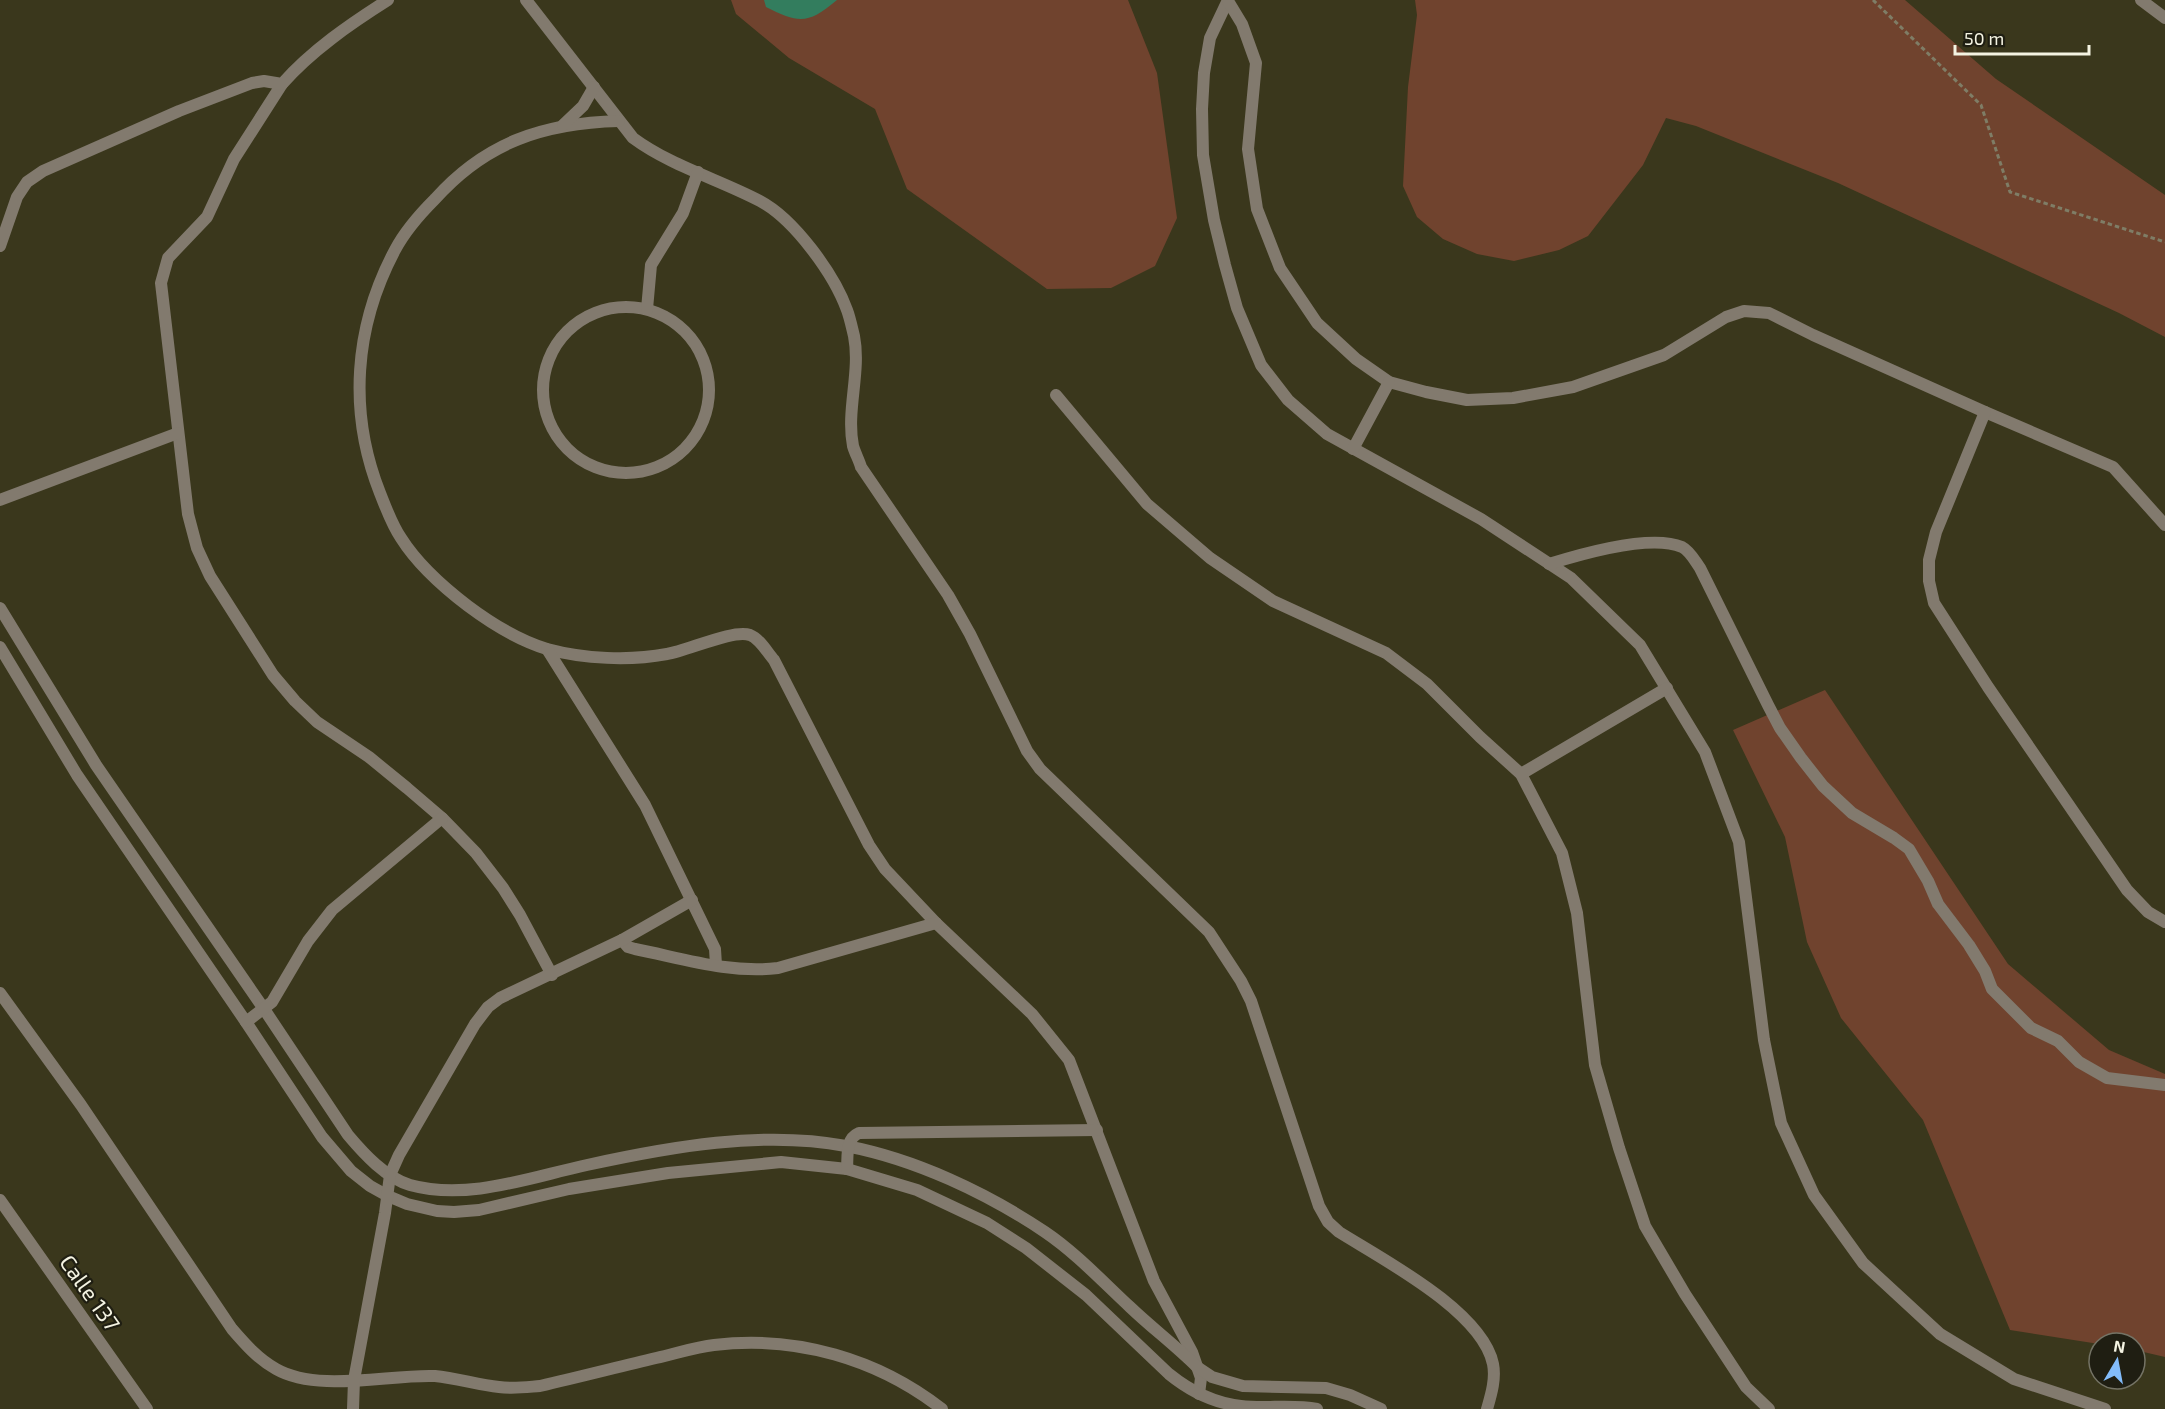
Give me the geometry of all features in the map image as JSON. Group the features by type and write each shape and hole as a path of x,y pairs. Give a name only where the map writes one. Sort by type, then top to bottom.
{"street":[{"path":"388,0 299,64 282,84 234,159 207,217 168,258 162,271 161,283 188,514 197,549 210,576 273,675 294,701 318,722 369,757 442,818 476,853 520,915 552,975"},
{"path":"526,0 633,138 652,152 762,202 794,228 813,250 835,284 847,310 854,339 856,353 853,446 861,467 948,595 1034,760 1079,808 1209,932 1241,981 1251,1001 1319,1206 1328,1222 1339,1232 1428,1288 1465,1318 1484,1341 1493,1364 1493,1386 1487,1409"},
{"path":"1228,0 1242,24 1256,63 1248,149 1257,208 1280,268 1317,323 1356,359 1389,382 1467,400 1513,398 1573,387 1664,355 1726,317 1744,311 1769,313 1813,335 2113,467 2165,525"},
{"path":"1228,0 1210,38 1204,73 1202,109 1206,172 1214,220 1237,308 1261,365 1288,400 1327,434 1481,519 1571,578 1640,645 1705,752 1739,842 1764,1040 1780,1124 1814,1195 1863,1263 1940,1334 2014,1379 2105,1409"},
{"path":"2141,0 2165,18"},
{"path":"0,246 17,197 27,182 43,171 179,111 252,83 264,81 282,84"},
{"path":"563,125 583,106 594,87"},
{"path":"619,121 563,125 520,137 479,160 452,179 416,219 395,249 367,323 359,365 359,406 363,439 371,472 385,507 401,538 422,565 450,593 497,627 547,649 593,657 632,657 667,654 733,635 749,634 759,641 774,660 869,845 885,869 936,923 1032,1014 1069,1060 1154,1281 1187,1340 1201,1378 1199,1394"},
{"path":"647,309 651,265 683,213 698,172"},
{"path":"621,306 647,309 673,321 694,341 706,368 709,396 707,406 702,424 686,448 662,465 634,473 604,470 580,460 556,435 548,420 542,394 545,368 555,345 572,325 595,312 621,306"},
{"path":"1353,449 1389,382"},
{"path":"1056,395 1146,504 1210,558 1273,601 1386,653 1427,684 1521,774 1562,853 1576,912 1595,1065 1619,1149 1645,1226 1685,1294 1746,1387 1768,1409"},
{"path":"1985,412 1936,532 1929,560 1929,581 1934,603 1988,687 2127,890 2148,912 2165,922"},
{"path":"0,500 178,433"},
{"path":"1549,564 1586,552 1626,546 1667,544 1683,548 1700,568 1780,728 1801,758 1823,786 1852,813 1894,837 1909,849 1928,880 1938,904 1969,945 1985,971 1992,988 2031,1028 2058,1041 2079,1062 2098,1073 2107,1078 2165,1085"},
{"path":"0,608 96,765 348,1135 360,1149 390,1175 410,1185 433,1189 465,1190 679,1148 786,1140 848,1146 891,1157 927,1170 999,1204 1046,1233 1197,1367 1212,1377 1243,1386 1326,1389 1350,1395 1381,1409"},
{"path":"0,647 77,775 322,1137 351,1171 387,1196 436,1211 479,1210 569,1189 668,1173 781,1162 847,1169 917,1190 987,1223 1026,1248 1086,1295 1183,1386 1220,1402 1242,1406 1317,1409"},
{"path":"547,649 645,804 716,949 716,965"},
{"path":"1521,774 1667,688"},
{"path":"246,1022 272,1002 308,941 332,910 442,818"},
{"path":"353,1409 354,1380 390,1175 399,1155 475,1024 488,1006 500,998 552,975 692,900"},
{"path":"622,939 628,946 635,949 716,965 757,970 778,968 936,923"},
{"path":"0,993 81,1105 232,1329 250,1350 277,1370 308,1380 434,1376 499,1388 523,1388 540,1386 713,1345 758,1342 794,1344 841,1355 890,1375 942,1409"},
{"path":"847,1169 848,1146 853,1136 859,1133 1097,1130"},
{"name":"Calle 137","path":"0,1200 147,1409"}],"path":[{"path":"1873,0 1981,105 2010,192 2165,243"}],"shaded area":[{"path":"731,0 1128,0 1157,73 1177,218 1155,266 1111,288 1047,289 907,189 875,109 789,58 736,14"},
{"path":"764,0 837,0 818,14 796,19 766,7"},
{"path":"1415,0 1905,0 1996,79 2165,195 2165,337 2119,313 1838,183 1696,126 1666,118 1643,165 1588,236 1559,250 1514,261 1477,254 1443,239 1417,217 1403,186 1408,87 1417,15"},
{"path":"1825,690 2008,964 2109,1050 2165,1074 2165,1357 2147,1353 2147,1331 2087,1331 2087,1342 2010,1330 1923,1120 1841,1018 1807,942 1785,837 1733,730"}]}
